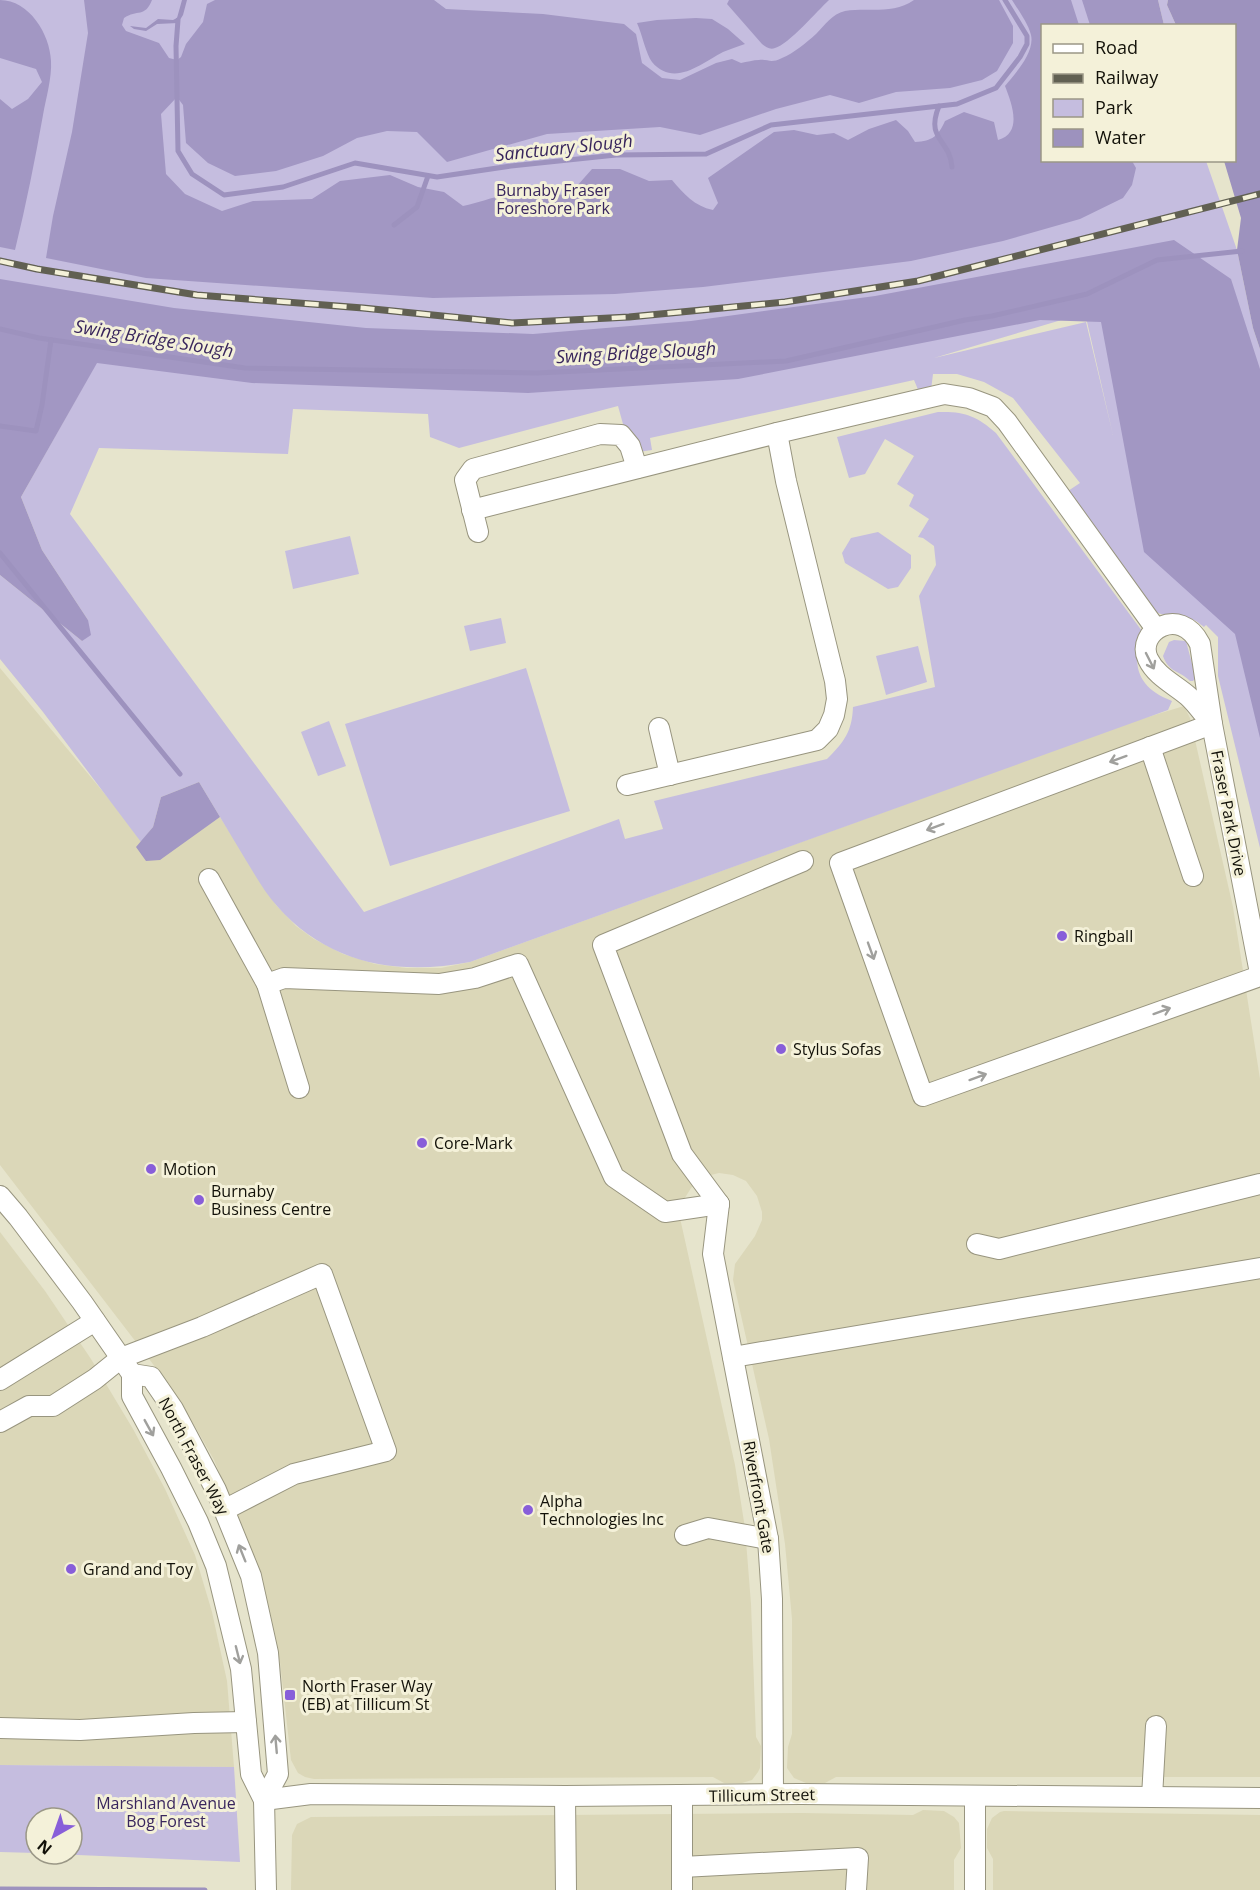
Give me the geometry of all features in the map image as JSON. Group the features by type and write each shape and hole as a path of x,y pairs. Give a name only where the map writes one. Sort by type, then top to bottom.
{"street":[{"path":"472,510 777,433 944,394 969,398 993,406 1007,422 1156,629"},
{"path":"627,785 817,740 828,729 837,699 835,681 786,481 777,433"},
{"path":"477,532 465,480 473,469 600,434 621,435 630,446 637,468"},
{"name":"Fraser Park Drive","path":"1212,724 1190,698 1155,672 1145,652 1146,644 1156,629 1164,625 1182,625 1196,635 1200,644 1212,724 1260,975"},
{"path":"1212,724 840,863 923,1096 1260,975"},
{"path":"659,728 670,775"},
{"path":"1150,747 1193,876"},
{"path":"267,984 284,978 439,984 475,978 518,964 614,1177 665,1212 719,1204 682,1154 603,945 803,861"},
{"path":"209,879 267,984 299,1088"},
{"path":"977,1244 999,1249 1260,1184"},
{"name":"North Fraser Way","path":"0,1196 18,1217 126,1366 132,1396 177,1479 216,1566 241,1670 251,1774 264,1800 266,1890"},
{"name":"Riverfront Gate","path":"719,1204 713,1254 768,1539 772,1599 772,1794"},
{"path":"733,1357 1260,1268"},
{"path":"0,1422 29,1406 53,1406 95,1379 126,1366 202,1327 322,1274 386,1451 294,1474 224,1510"},
{"path":"0,1380 95,1321"},
{"name":"North Fraser Way","path":"126,1366 151,1377 167,1401 216,1490 251,1576 268,1653 278,1773 264,1800"},
{"path":"685,1535 708,1528 768,1539"},
{"path":"0,1728 80,1730 246,1722"},
{"path":"1152,1797 1156,1726"},
{"name":"Tillicum Street","path":"264,1800 311,1794 565,1796 772,1794 1260,1798"},
{"path":"565,1796 566,1890"},
{"path":"682,1796 682,1890"},
{"path":"975,1796 975,1890"},
{"path":"682,1867 858,1858 856,1890"}],"shaded area":[{"path":"0,668 159,859 220,817 276,905 296,926 314,939 343,954 375,964 406,968 441,968 470,962 1138,720 1184,706 1190,718 1233,907 1260,1079 1260,1777 836,1777 825,1783 806,1783 794,1778 787,1768 788,1747 792,1734 792,1619 785,1544 769,1439 733,1280 735,1264 755,1236 762,1220 762,1212 757,1196 746,1181 733,1175 719,1173 703,1177 691,1188 683,1201 680,1218 735,1465 745,1528 751,1604 756,1737 761,1746 758,1772 752,1780 742,1783 724,1783 713,1777 314,1779 298,1773 291,1760 280,1662 261,1579 248,1540 214,1460 169,1385 0,1165"},
{"path":"0,1232 45,1291 91,1359 133,1429 165,1489 195,1555 212,1612 227,1681 234,1767 0,1765"},
{"path":"923,1810 944,1811 959,1823 961,1848 954,1860 954,1890 291,1890 292,1835 297,1824 311,1817 803,1813 913,1815"},
{"path":"1004,1811 1260,1815 1260,1890 993,1890 993,1859 987,1848 987,1829 992,1818"}],"green space":[{"name":"Burnaby Fraser Foreshore Park","path":"0,0 1152,0 1161,24 1041,24 1041,162 1206,162 1237,250 1253,328 1260,349 1260,848 1218,676 1218,637 1206,625 1204,627 1193,620 1156,612 1068,491 1080,483 1013,398 984,382 957,374 933,374 931,390 919,392 914,380 650,438 652,450 631,453 618,406 459,448 430,437 428,414 293,409 288,454 99,448 70,514 364,912 619,819 625,839 663,829 654,801 827,759 849,730 853,707 935,687 919,596 936,565 934,546 918,537 929,519 909,506 914,495 897,484 914,456 885,439 865,474 849,478 837,437 938,412 955,412 970,416 989,427 996,433 1142,631 1137,654 1140,674 1151,689 1172,701 1168,710 470,962 443,966 390,966 341,953 318,941 297,926 277,906 259,882 199,782 161,797 153,827 141,842 0,659 0,575 82,641 88,620 42,550 21,497 93,369 0,468","holes":["1085,313 1113,435 1086,322 934,358"]},
{"path":"0,0 20,6 36,20 47,40 51,61 51,74 15,250 0,247 0,99 12,109 28,99 42,82 36,69 0,58"},
{"path":"84,0 152,0 143,11 124,18 122,25 126,31 159,43 169,58 177,60 203,22 207,4 215,0 434,0 446,9 543,14 624,24 636,34 642,63 662,78 680,80 716,63 732,59 741,63 778,60 800,48 832,17 845,11 889,9 906,5 914,0 999,0 1013,26 1013,43 997,71 982,80 950,88 896,92 859,103 830,95 776,109 700,135 660,127 547,134 447,162 417,132 387,131 357,138 323,156 276,171 235,176 208,163 186,143 183,105 177,97 161,114 166,174 185,194 222,211 253,201 312,199 340,181 390,175 418,187 444,192 463,206 514,194 569,195 592,169 620,169 649,181 672,180 685,195 713,210 718,203 708,178 774,132 794,130 817,135 834,133 848,140 869,129 896,120 908,131 915,142 931,139 945,121 964,112 994,122 998,140 1011,131 1013,125 1014,117 1005,86 1023,62 1031,42 1028,26 1012,0 1071,0 1079,24 1041,24 1041,162 1133,162 1136,168 1132,185 1123,198 1080,219 1003,241 911,261 703,287 615,294 433,298 146,278 46,258 72,132 88,33"},
{"path":"729,0 829,0 787,41 771,49 762,44 727,4"},
{"path":"1082,0 1158,0 1164,24 1090,24"},
{"path":"1158,0 1168,0 1167,5 1176,24 1164,24"},
{"path":"696,18 712,19 745,44 679,73 669,73 652,62 637,23"},
{"path":"1174,240 1231,279 1260,369 1260,738 1235,634 1144,552 1101,322 1040,320 738,379 528,393 252,383 97,363 21,497 42,550 88,620 91,635 82,641 0,575 0,279 174,308 366,328 533,334 691,321 875,296"},
{"path":"878,532 911,555 911,568 898,587 888,589 845,563 842,553 851,538"},
{"path":"350,536 359,574 293,589 285,551"},
{"path":"501,618 506,643 470,651 464,626"},
{"path":"1186,641 1195,675 1193,681 1165,662 1163,656 1169,642"},
{"path":"918,646 927,682 886,695 876,656"},
{"path":"526,668 570,811 390,866 345,724"},
{"path":"329,721 346,766 318,776 301,732"},
{"path":"199,782 220,817 160,860 146,861 136,847 153,827 161,797"},
{"name":"Marshland Avenue Bog Forest","path":"0,1765 234,1767 240,1862 84,1855 84,1806 24,1806 24,1853 0,1852"}],"water":[{"path":"182,0 187,0 178,23 157,24 146,31 130,26 146,28 158,19 177,18"},
{"path":"1168,0 1260,0 1260,349 1253,328 1237,250 1241,218 1224,162 1236,162 1236,24 1176,24 1167,5"}],"waterway":[{"name":"Sanctuary Slough","path":"178,20 176,46 178,151 192,174 224,195 283,187 355,163 437,177 511,166 616,155 706,154 771,125 957,104 996,88 1027,44 1027,36 1005,0"},
{"path":"939,106 935,117 936,133 947,150 952,167"},
{"path":"394,225 417,207 428,176"},
{"name":"Swing Bridge Slough","path":"0,329 39,338 245,368 537,373 786,361 1087,294 1157,260 1242,251"},
{"path":"0,426 36,431 51,340"},
{"path":"0,553 180,774"},
{"path":"0,1889 205,1890"}],"railway":[{"path":"0,261 197,295 512,323 629,317 785,302 918,281 1260,194"}],"place":[{"name":"Ringball","path":"1062,936"},
{"name":"Stylus Sofas","path":"781,1049"},
{"name":"Core-Mark","path":"422,1143"},
{"name":"Motion","path":"151,1169"},
{"name":"Burnaby Business Centre","path":"199,1200"},
{"name":"Alpha Technologies Inc","path":"528,1510"},
{"name":"Grand and Toy","path":"71,1569"},
{"name":"North Fraser Way (EB) at Tillicum St","path":"290,1695"}]}
